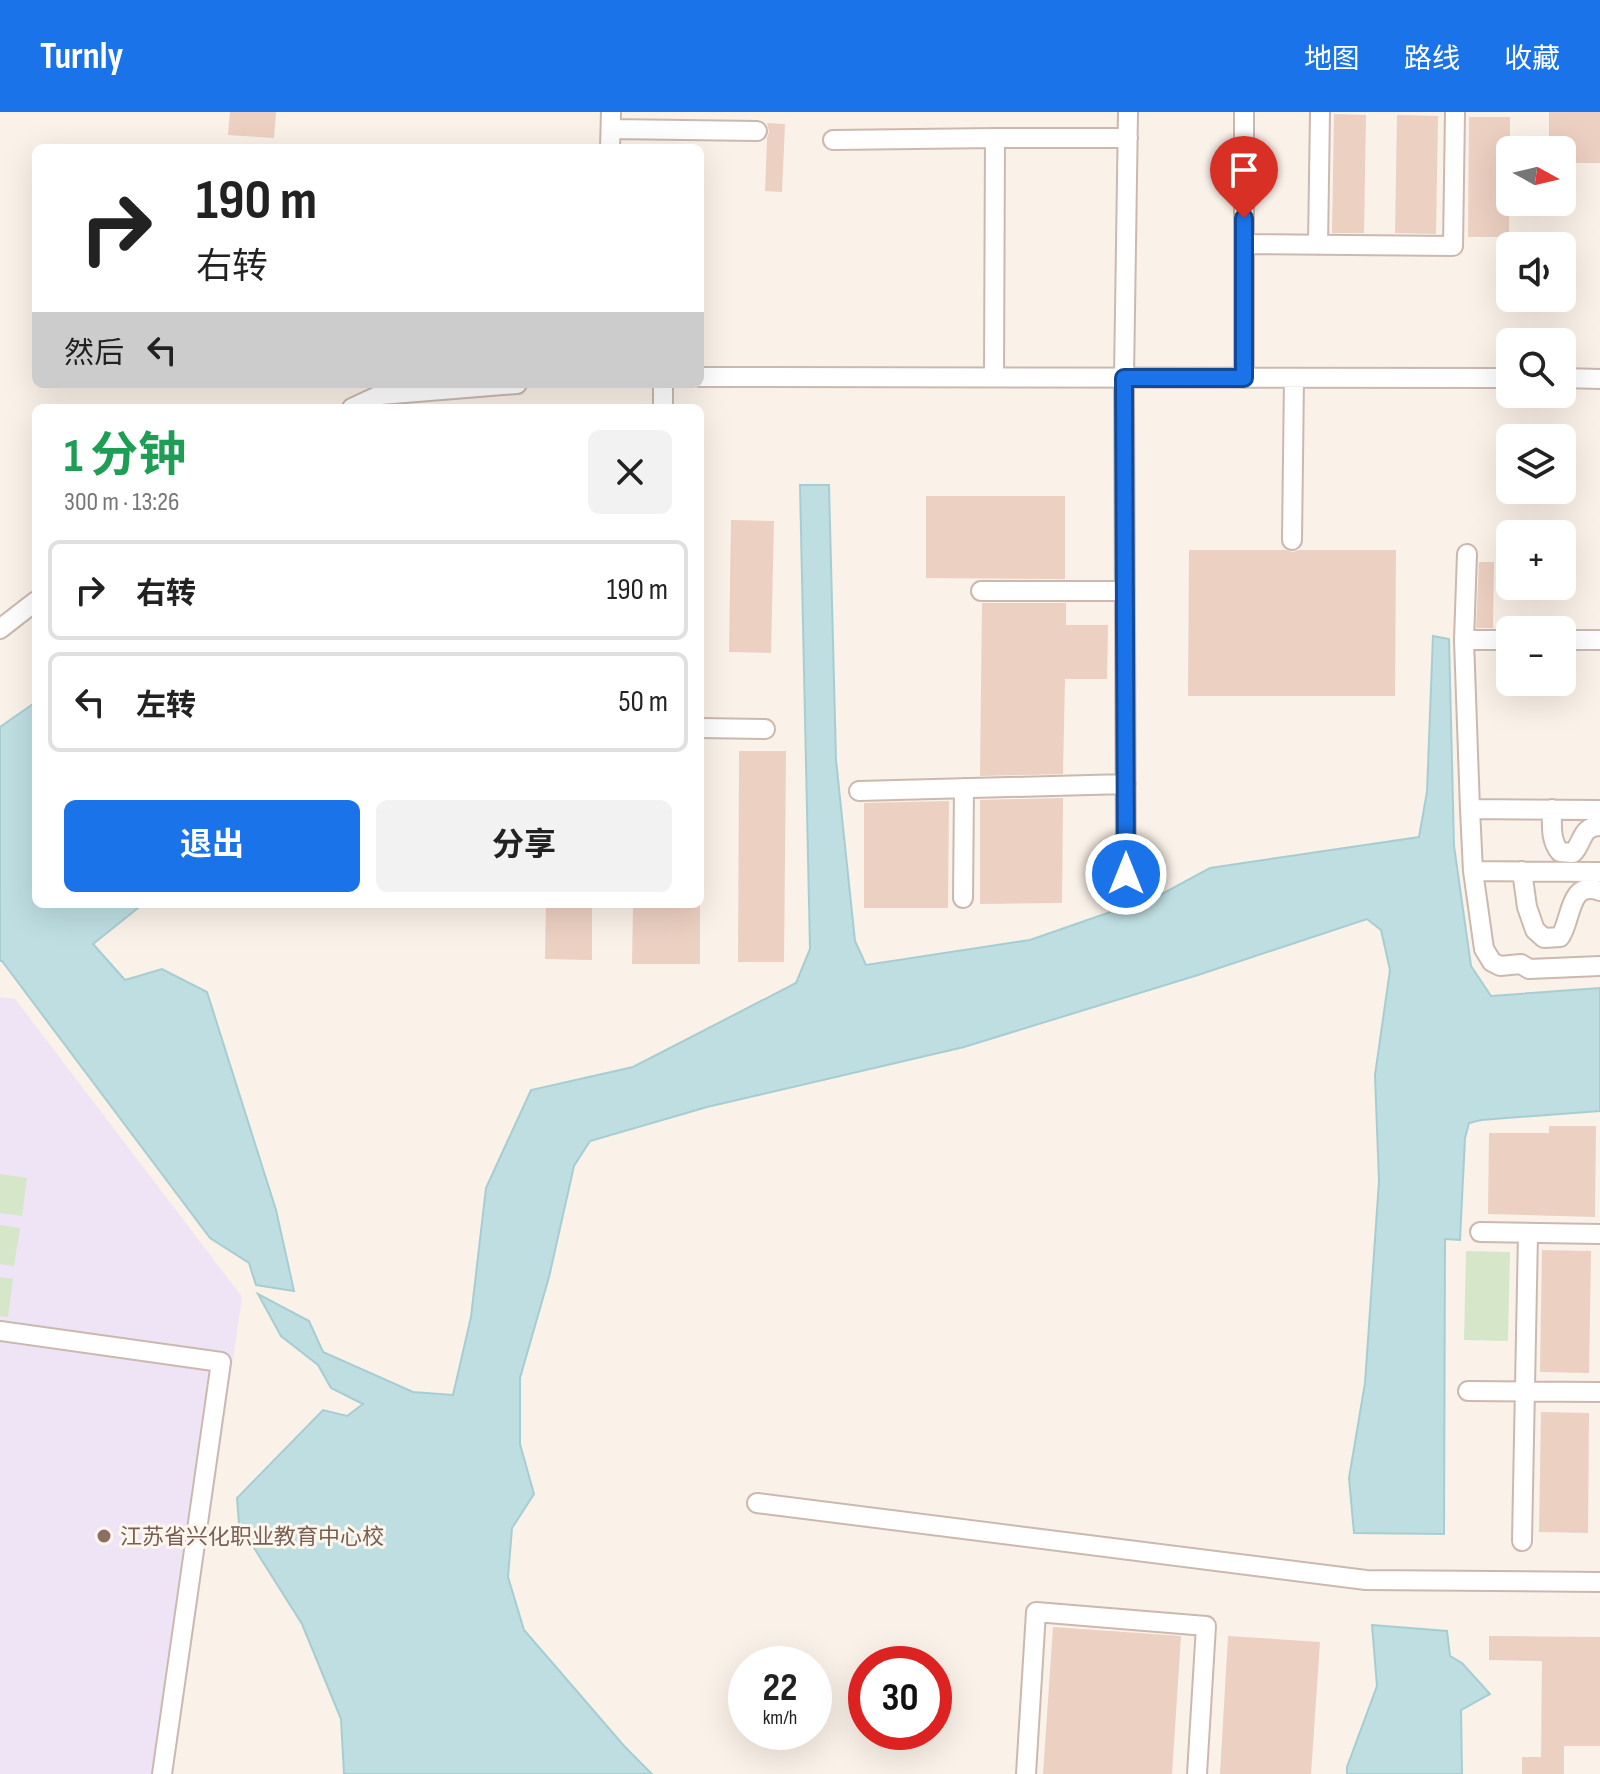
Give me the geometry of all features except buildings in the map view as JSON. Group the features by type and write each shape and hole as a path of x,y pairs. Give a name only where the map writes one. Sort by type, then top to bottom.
{"street":[{"path":"1126,874 1124,378 1128,112"},
{"path":"1244,112 1244,378"},
{"path":"1318,245 1320,112"},
{"path":"1244,244 1453,246 1455,112"},
{"path":"611,130 757,131"},
{"path":"994,377 995,138"},
{"path":"833,140 1128,138"},
{"path":"704,377 1496,378"},
{"path":"1292,540 1294,378"},
{"path":"1576,378 1600,379"},
{"path":"361,404 380,395 467,388"},
{"path":"1467,554 1464,640 1470,809 1473,871 1484,949 1492,962 1500,966 1521,964 1529,969 1600,966"},
{"path":"981,591 1125,591"},
{"path":"0,629 32,604"},
{"path":"1464,640 1496,640"},
{"path":"1576,640 1600,640"},
{"path":"704,728 765,729"},
{"path":"859,791 1126,784"},
{"path":"963,898 964,788"},
{"path":"1470,809 1600,810"},
{"path":"1552,809 1553,837 1555,847 1560,852 1573,853 1585,831 1592,826 1600,826"},
{"path":"1473,871 1600,872"},
{"path":"1522,871 1527,907 1535,930 1544,938 1560,937 1575,897 1584,890 1593,888 1600,891"},
{"path":"1480,1232 1600,1234"},
{"path":"1522,1541 1528,1233"},
{"path":"0,1331 221,1362 162,1774"},
{"path":"1468,1391 1600,1392"},
{"path":"757,1503 1366,1580 1600,1582"},
{"path":"1026,1774 1036,1612 1206,1626 1197,1774"}],"shaded area":[{"name":"江苏省兴化职业教育中心校","path":"0,997 15,999 242,1297 173,1774 0,1774"}],"green space":[{"path":"0,1174 27,1178 22,1216 0,1213"},
{"path":"0,1225 20,1228 14,1266 0,1264"},
{"path":"1466,1251 1510,1252 1508,1341 1464,1340"},
{"path":"0,1277 13,1279 8,1317 0,1316"}],"water":[{"path":"800,485 829,485 836,760 855,941 866,965 1030,940 1162,894 1210,868 1419,837 1427,792 1433,636 1449,639 1454,846 1471,966 1491,996 1600,988 1600,1111 1469,1123 1465,1138 1460,1240 1445,1239 1444,1534 1354,1533 1349,1478 1365,1383 1379,1181 1375,1075 1390,970 1381,930 1367,919 964,1047 707,1107 590,1141 574,1166 549,1277 520,1378 520,1444 534,1494 512,1528 508,1577 524,1630 652,1774 344,1774 341,1719 302,1624 239,1524 237,1498 323,1410 347,1416 363,1404 331,1388 318,1365 281,1336 258,1294 309,1321 323,1352 413,1392 453,1395 471,1317 486,1188 531,1090 633,1067 796,983 810,949"},
{"path":"32,705 32,908 138,908 93,944 125,980 162,969 207,992 276,1210 294,1291 256,1285 249,1263 210,1238 0,961 0,727"},
{"path":"1372,1625 1447,1631 1450,1656 1462,1663 1490,1694 1461,1710 1462,1774 1347,1774 1377,1686"}],"place":[{"name":"江苏省兴化职业教育中心校","path":"104,1536"}],"route":[{"path":"1126,874 1124,378 1244,378 1244,218"}]}
